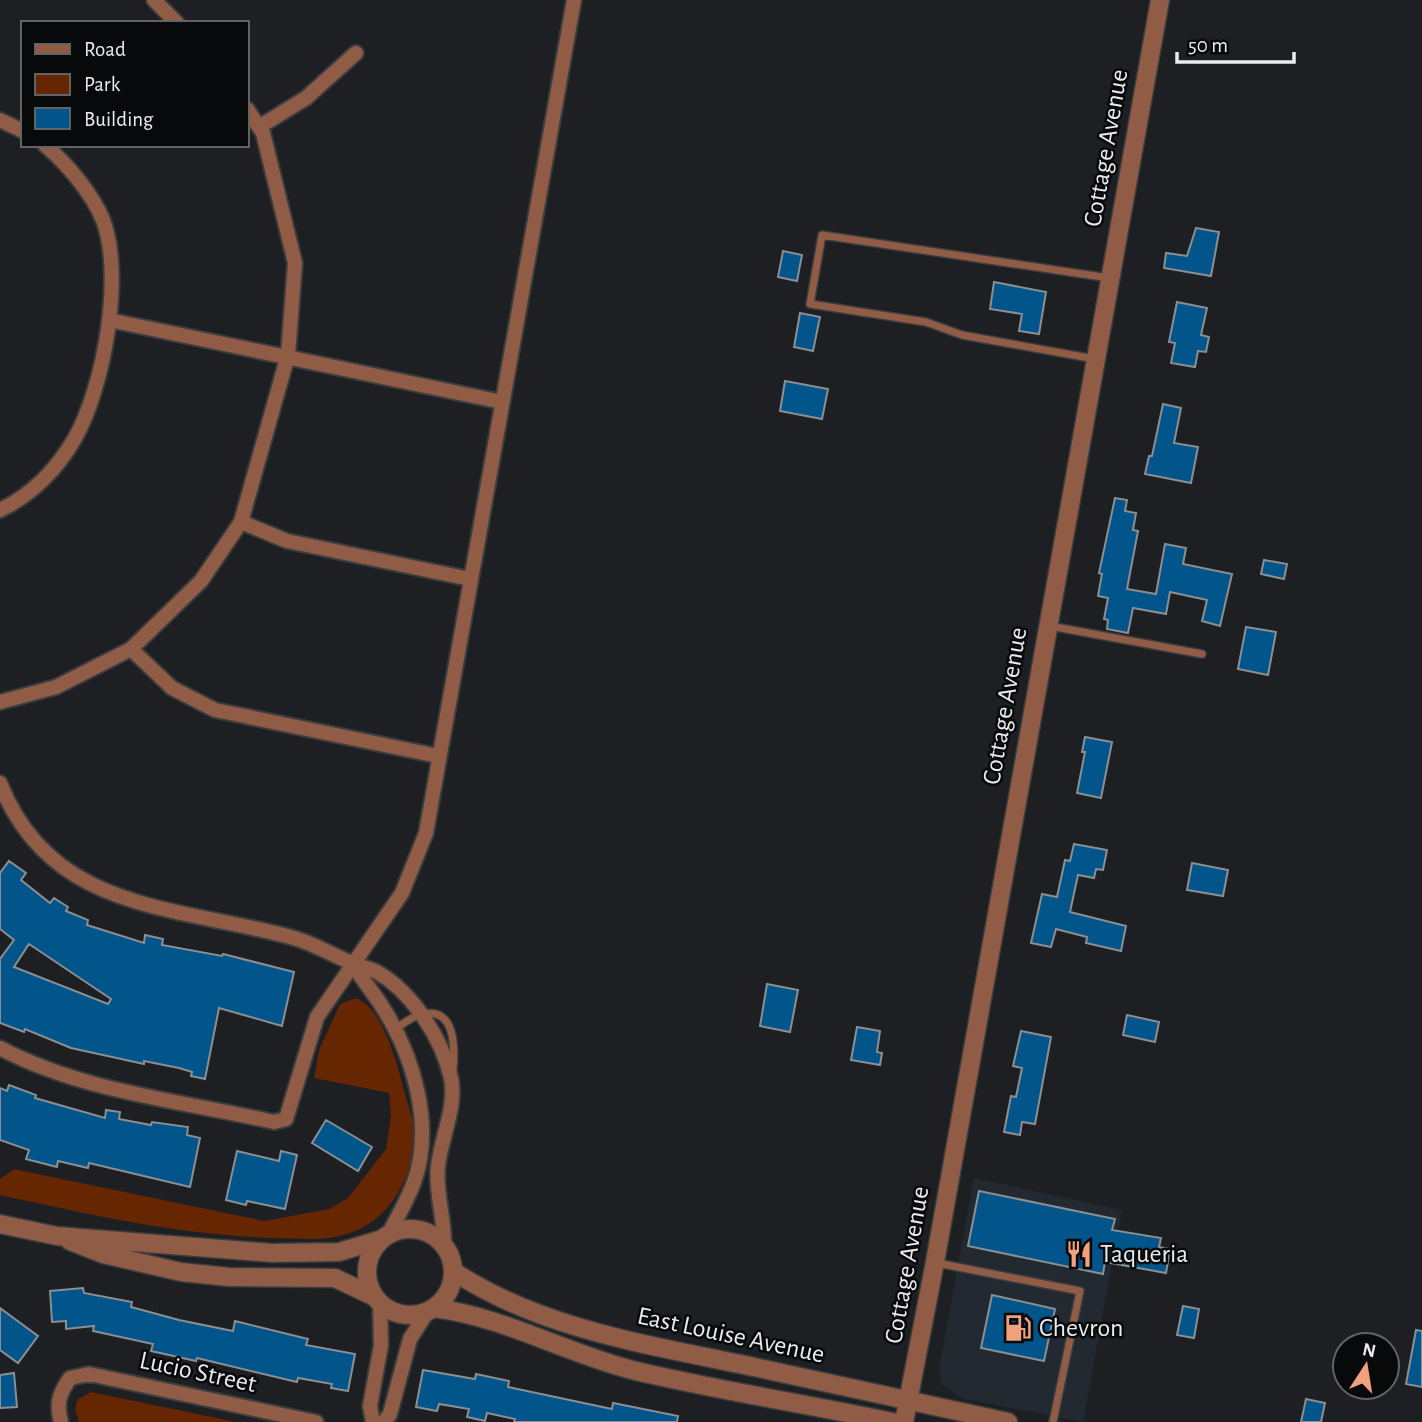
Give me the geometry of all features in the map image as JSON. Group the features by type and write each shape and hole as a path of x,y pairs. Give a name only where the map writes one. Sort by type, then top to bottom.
{"street":[{"path":"154,0 175,21"},
{"path":"0,1048 79,1079 274,1122 286,1119 317,1017 411,875 426,833 574,0"},
{"name":"Cottage Avenue","path":"904,1422 936,1262 1046,625 1160,0"},
{"path":"259,127 306,98 356,53"},
{"path":"0,702 56,687 131,649 201,581 241,522 288,355 295,262 259,127 248,110"},
{"path":"0,120 21,130"},
{"path":"0,510 43,481 76,436 89,404 108,320 113,272 103,220 76,177 46,147"},
{"path":"108,320 288,355 502,402"},
{"path":"241,522 288,541 470,579"},
{"path":"131,649 172,688 215,710 438,756"},
{"path":"0,783 15,813 46,852 102,891 149,908 312,943 353,964 374,970 392,982 420,1014 443,1055 452,1081 438,1169 444,1245 451,1258 453,1271 451,1286 410,1339 390,1414 384,1422"},
{"path":"353,964 395,1030 412,1074 423,1136 415,1181 368,1263 369,1287 378,1300 381,1345 370,1406 373,1422"},
{"name":"East Louise Avenue","path":"0,1224 57,1236 272,1253 338,1252 411,1229 435,1237 444,1245"},
{"name":"East Louise Avenue","path":"57,1236 103,1254 181,1272 229,1277 319,1275 342,1280 403,1314 431,1309 490,1318 575,1352 636,1371 892,1422"},
{"name":"East Louise Avenue","path":"453,1271 509,1302 588,1330 1007,1422"},
{"name":"Lucio Street","path":"61,1422 57,1406 60,1392 70,1378 89,1374 316,1422"}],"lane":[{"path":"1095,359 962,335 926,322 810,304 822,235 1110,278"},
{"path":"1046,625 1202,654"},
{"path":"395,1030 420,1014"},
{"path":"936,1262 1080,1291 1053,1422"}],"shaded area":[{"path":"974,1178 1122,1210 1083,1422 964,1399 942,1385 939,1369"}],"green space":[{"path":"356,998 374,1013 388,1039 411,1114 414,1135 413,1151 404,1182 387,1208 362,1228 319,1239 204,1233 136,1223 0,1195 0,1179 14,1169 264,1221 329,1209 348,1198 386,1149 391,1115 389,1093 314,1078 319,1050 340,1004"},
{"path":"91,1392 236,1422 79,1422 75,1408 78,1399"}],"building":[{"path":"1196,228 1219,232 1211,276 1164,268 1166,253 1187,256"},
{"path":"783,251 802,255 797,281 778,277"},
{"path":"994,282 1046,292 1039,334 1019,331 1022,314 990,309"},
{"path":"1177,302 1207,308 1201,335 1209,337 1206,352 1198,351 1195,367 1171,363 1175,343 1169,342"},
{"path":"800,313 820,317 813,351 794,347"},
{"path":"785,381 828,389 822,419 780,411"},
{"path":"1163,404 1181,408 1174,443 1198,447 1191,483 1145,474 1149,456 1152,456"},
{"path":"1115,498 1127,500 1125,511 1136,513 1133,530 1138,531 1127,589 1156,594 1165,544 1186,548 1183,564 1232,574 1220,626 1202,621 1207,600 1170,592 1166,614 1133,608 1128,633 1107,629 1108,620 1104,619 1108,598 1098,596 1102,574 1099,573"},
{"path":"1264,560 1287,564 1284,579 1261,574"},
{"path":"1246,627 1276,632 1268,675 1238,669"},
{"path":"1085,737 1112,742 1101,798 1077,793 1085,752 1082,752"},
{"path":"1074,844 1107,850 1103,870 1096,869 1094,878 1078,875 1070,912 1126,926 1121,951 1086,943 1087,937 1056,929 1051,947 1031,943 1042,894 1057,897 1065,860 1070,861"},
{"path":"9,861 26,873 21,880 50,903 54,898 68,907 66,911 88,920 87,925 144,943 145,935 163,939 162,945 222,956 223,954 294,972 282,1026 219,1008 205,1079 191,1076 192,1072 179,1068 144,1061 144,1064 71,1048 25,1029 24,1032 0,1023 0,959 14,940 0,929 0,873","holes":["29,944 111,999 108,1004 14,967"]},
{"path":"1192,863 1228,870 1223,896 1187,890"},
{"path":"767,984 798,990 790,1032 760,1026"},
{"path":"1127,1015 1159,1022 1155,1042 1123,1035"},
{"path":"857,1027 880,1031 877,1052 882,1053 880,1065 851,1060"},
{"path":"1021,1031 1051,1037 1035,1124 1022,1122 1020,1135 1004,1132 1011,1096 1016,1097 1022,1068 1013,1066"},
{"path":"9,1085 36,1095 35,1098 105,1118 106,1110 120,1112 119,1119 151,1125 152,1122 188,1127 187,1135 200,1138 190,1187 89,1163 88,1168 58,1161 57,1167 26,1159 29,1150 0,1140 0,1088 7,1091"},
{"path":"326,1120 372,1147 358,1171 312,1143"},
{"path":"237,1151 279,1161 281,1151 297,1155 285,1209 247,1201 246,1205 226,1200"},
{"path":"979,1191 1115,1219 1112,1230 1161,1238 1159,1247 1170,1249 1166,1273 1105,1262 1103,1274 968,1246"},
{"path":"83,1288 84,1293 132,1302 131,1307 179,1320 233,1331 235,1321 308,1339 306,1345 355,1354 348,1391 331,1388 332,1384 298,1378 297,1382 197,1358 196,1361 151,1351 153,1344 93,1331 94,1326 66,1329 66,1321 52,1322 50,1291"},
{"name":"Chevron","path":"992,1295 1055,1309 1044,1361 981,1348"},
{"path":"1183,1306 1199,1309 1194,1338 1177,1335"},
{"path":"0,1308 38,1336 18,1363 0,1350"},
{"path":"1416,1330 1422,1331 1422,1387 1406,1384"},
{"path":"423,1370 475,1379 476,1374 509,1381 508,1387 612,1409 613,1403 678,1416 677,1422 514,1422 515,1419 487,1413 485,1421 467,1417 469,1409 439,1404 437,1411 416,1407"},
{"path":"14,1373 17,1407 0,1408 0,1375"},
{"path":"1306,1399 1325,1403 1321,1422 1301,1422"}],"place":[{"name":"Taqueria","path":"1079,1254"},
{"name":"Chevron","path":"1018,1328"}]}
